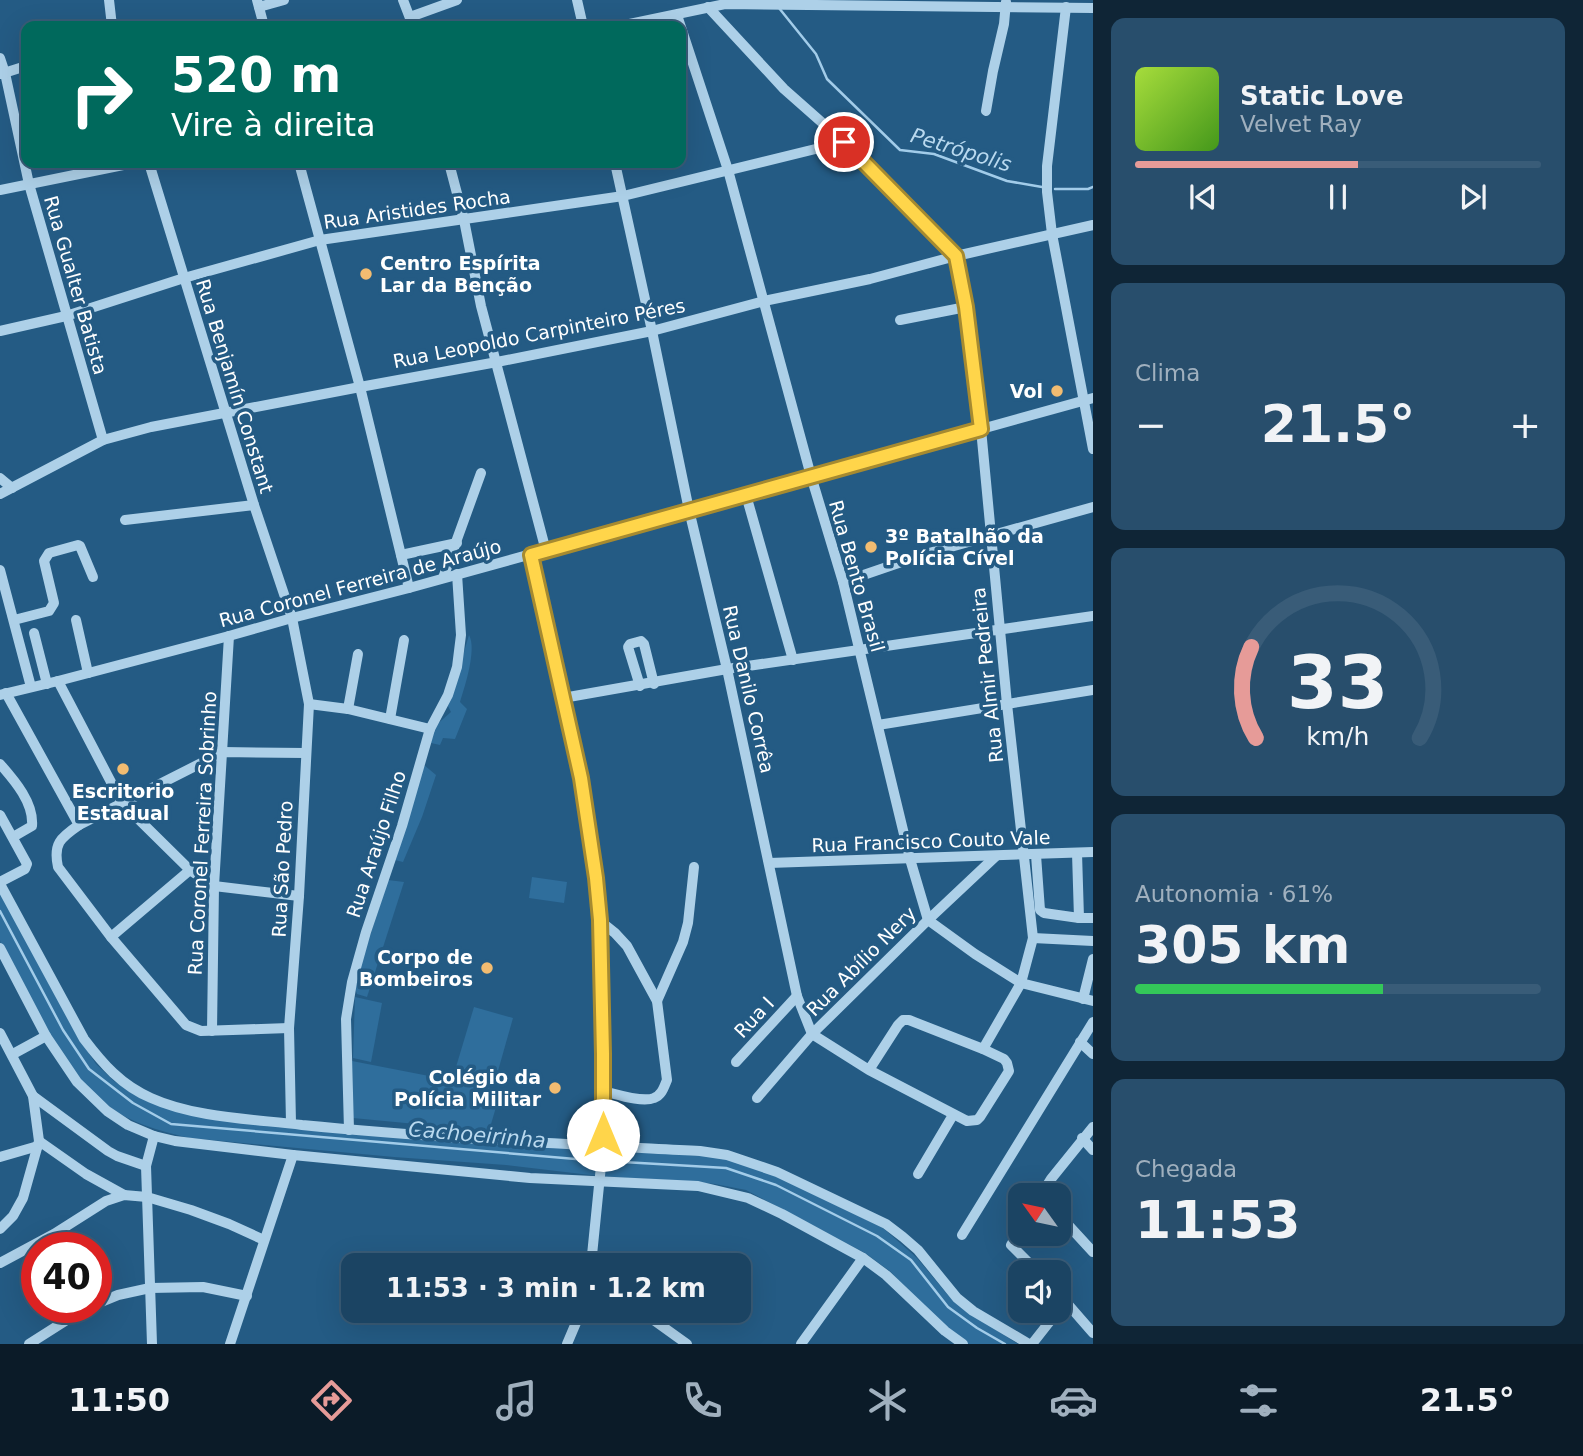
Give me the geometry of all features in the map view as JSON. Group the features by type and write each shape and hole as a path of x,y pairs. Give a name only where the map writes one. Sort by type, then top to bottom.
{"street":[{"path":"109,0 111,21"},
{"path":"263,21 258,3 284,0"},
{"path":"403,0 411,21"},
{"path":"413,21 457,0"},
{"path":"577,0 582,21"},
{"path":"646,21 725,2 1002,3 1093,8"},
{"path":"986,111 1002,3"},
{"path":"708,7 784,89 844,142 956,256"},
{"path":"1066,7 1047,166 1047,192 1052,234 1089,400 1093,449"},
{"name":"Rua Bento Brasil","path":"677,15 679,21"},
{"name":"Rua Bento Brasil","path":"686,42 728,170 811,477 843,582 910,859 928,920"},
{"name":"Rua Gualter Batista","path":"0,58 21,150"},
{"path":"3,74 21,68"},
{"name":"Rua Aristides Rocha","path":"0,331 66,316 184,278 320,240 623,196 844,142"},
{"name":"Rua Gualter Batista","path":"25,168 103,440"},
{"path":"0,190 107,168"},
{"name":"Rua Benjamín Constant","path":"151,168 254,505 292,618"},
{"path":"300,168 360,387 410,588"},
{"path":"450,168 481,306 546,551"},
{"name":"Rua Danilo Corrêa","path":"616,168 797,996 812,1034"},
{"name":"Rua Leopoldo Carpinteiro Péres","path":"0,494 103,440 151,427 652,331 764,301 870,279 956,256 1093,225"},
{"name":"Rua Almir Pedreira","path":"956,256 966,307 981,429 1033,938"},
{"path":"900,320 966,307"},
{"name":"Rua Coronel Ferreira de Araújo","path":"3,694 410,588 1089,400"},
{"path":"443,578 481,473"},
{"path":"0,478 12,488"},
{"path":"746,495 793,660"},
{"path":"125,520 254,505"},
{"path":"843,582 922,555 1093,507"},
{"path":"401,555 457,543"},
{"path":"14,620 52,608 54,603 44,561 49,553 78,545 93,577"},
{"path":"531,555 581,778 600,920 602,1149 592,1253"},
{"path":"0,570 31,687"},
{"name":"Rua Araújo Filho","path":"349,1130 346,1019 352,982 430,729 448,695 457,667 461,635 457,574"},
{"path":"563,698 727,669 1093,617"},
{"name":"Rua São Pedro","path":"292,618 309,704 289,1028 292,1124"},
{"path":"76,620 88,673"},
{"path":"34,633 53,682 122,803 190,870 214,886 299,896"},
{"name":"Rua Coronel Ferreira Sobrinho","path":"212,1031 214,886 229,636"},
{"path":"390,719 404,640"},
{"path":"639,686 628,647 640,641 644,644 654,684"},
{"path":"348,709 358,654"},
{"path":"878,725 1093,690"},
{"path":"3,694 79,825"},
{"path":"309,704 348,709 430,729"},
{"path":"289,1028 212,1031 194,1030 183,1023 111,937 58,867 55,855 65,835 79,825 223,752 305,753"},
{"path":"0,764 18,786 32,813 32,826 13,837"},
{"path":"0,815 27,864 27,867 0,883 85,1039 101,1062 118,1079 150,1098 194,1112 349,1130 602,1149 700,1151 727,1155 814,1188 886,1224 918,1250 965,1305 1031,1344 1046,1323"},
{"name":"Rua Francisco Couto Vale","path":"769,863 1093,852"},
{"path":"1077,853 1079,918"},
{"path":"1036,855 1041,912 1093,918"},
{"name":"Rua Abílio Nery","path":"757,1098 812,1034 996,856"},
{"path":"657,1000 683,942 688,923 694,867"},
{"path":"111,937 190,870"},
{"path":"600,920 627,946 657,1000 667,1080 662,1092 655,1098 642,1100 603,1091"},
{"path":"928,920 1021,983 1088,1000 1093,959"},
{"path":"983,1049 1021,983 1033,938 1093,941"},
{"path":"0,948 46,1036 77,1082 107,1111 128,1125 154,1136 176,1141 530,1178 599,1179 698,1186 748,1198 863,1258 886,1275 945,1331 963,1344"},
{"name":"Rua I","path":"736,1062 797,996"},
{"path":"812,1034 869,1070 967,1121 980,1117 1009,1071 1004,1059 909,1020 903,1020 898,1025 869,1070"},
{"path":"962,1235 1093,1022"},
{"path":"0,1033 33,1096 39,1144 23,1198 13,1216 0,1229"},
{"path":"13,1054 46,1036"},
{"path":"1080,1042 1093,1054"},
{"path":"33,1096 108,1151 146,1166"},
{"path":"918,1174 953,1115"},
{"path":"1048,1183 1093,1127"},
{"path":"152,1344 146,1166 154,1136"},
{"path":"1083,1138 1093,1150"},
{"path":"0,1157 39,1144"},
{"path":"39,1144 124,1195 146,1198 229,1224 264,1240"},
{"path":"230,1344 293,1154"},
{"path":"0,1263 106,1201 124,1195"},
{"path":"1071,1228 1093,1252"},
{"path":"1013,1246 1026,1260"},
{"path":"801,1344 863,1258"},
{"path":"112,1297 149,1288 202,1287 247,1296"},
{"path":"1071,1314 1093,1333"},
{"path":"30,1344 62,1323"},
{"path":"567,1344 576,1323"},
{"path":"658,1323 687,1344"}],"shaded area":[{"path":"469,635 471,658 460,702 467,709 455,739 443,738 440,745 431,743 434,727 451,712 448,706"},
{"path":"424,765 436,775 403,862 395,860"},
{"path":"532,877 567,882 564,903 529,898"},
{"path":"388,880 404,882 367,997 357,994 354,986"},
{"path":"0,892 75,1032 96,1064 133,1094 189,1113 573,1149 725,1157 783,1179 883,1228 917,1258 963,1309 1018,1344 966,1344 924,1309 891,1272 865,1253 746,1190 688,1181 607,1177 506,1165 190,1138 132,1120 111,1108 89,1089 64,1058 43,1024 1,944"},
{"path":"355,997 382,1003 371,1062 353,1058"},
{"path":"474,1007 513,1018 496,1078 456,1067"},
{"path":"352,1061 501,1090 489,1131 353,1118"}],"waterway":[{"name":"Petrópolis","path":"779,8 816,54 827,79 900,150 934,154 1007,181 1042,187"},
{"name":"Petrópolis","path":"1055,189 1093,187"},
{"name":"Cachoeirinha","path":"0,911 63,1030 89,1069 133,1103 171,1124 599,1161"},
{"name":"Cachoeirinha","path":"606,1161 726,1168 776,1185 877,1236 911,1260 948,1307 1005,1344"}],"place":[{"name":"Centro Espírita Lar da Benção","path":"366,274"},
{"name":"Vol","path":"1057,391"},
{"name":"3º Batalhão da Polícia Cível","path":"871,547"},
{"name":"Escritorio Estadual","path":"123,769"},
{"name":"Corpo de Bombeiros","path":"487,968"},
{"name":"Colégio da Polícia Militar","path":"555,1088"}],"route":[{"path":"603,1135 600,920 596,878 581,778 531,555 981,429 966,307 956,256 844,142"}]}
